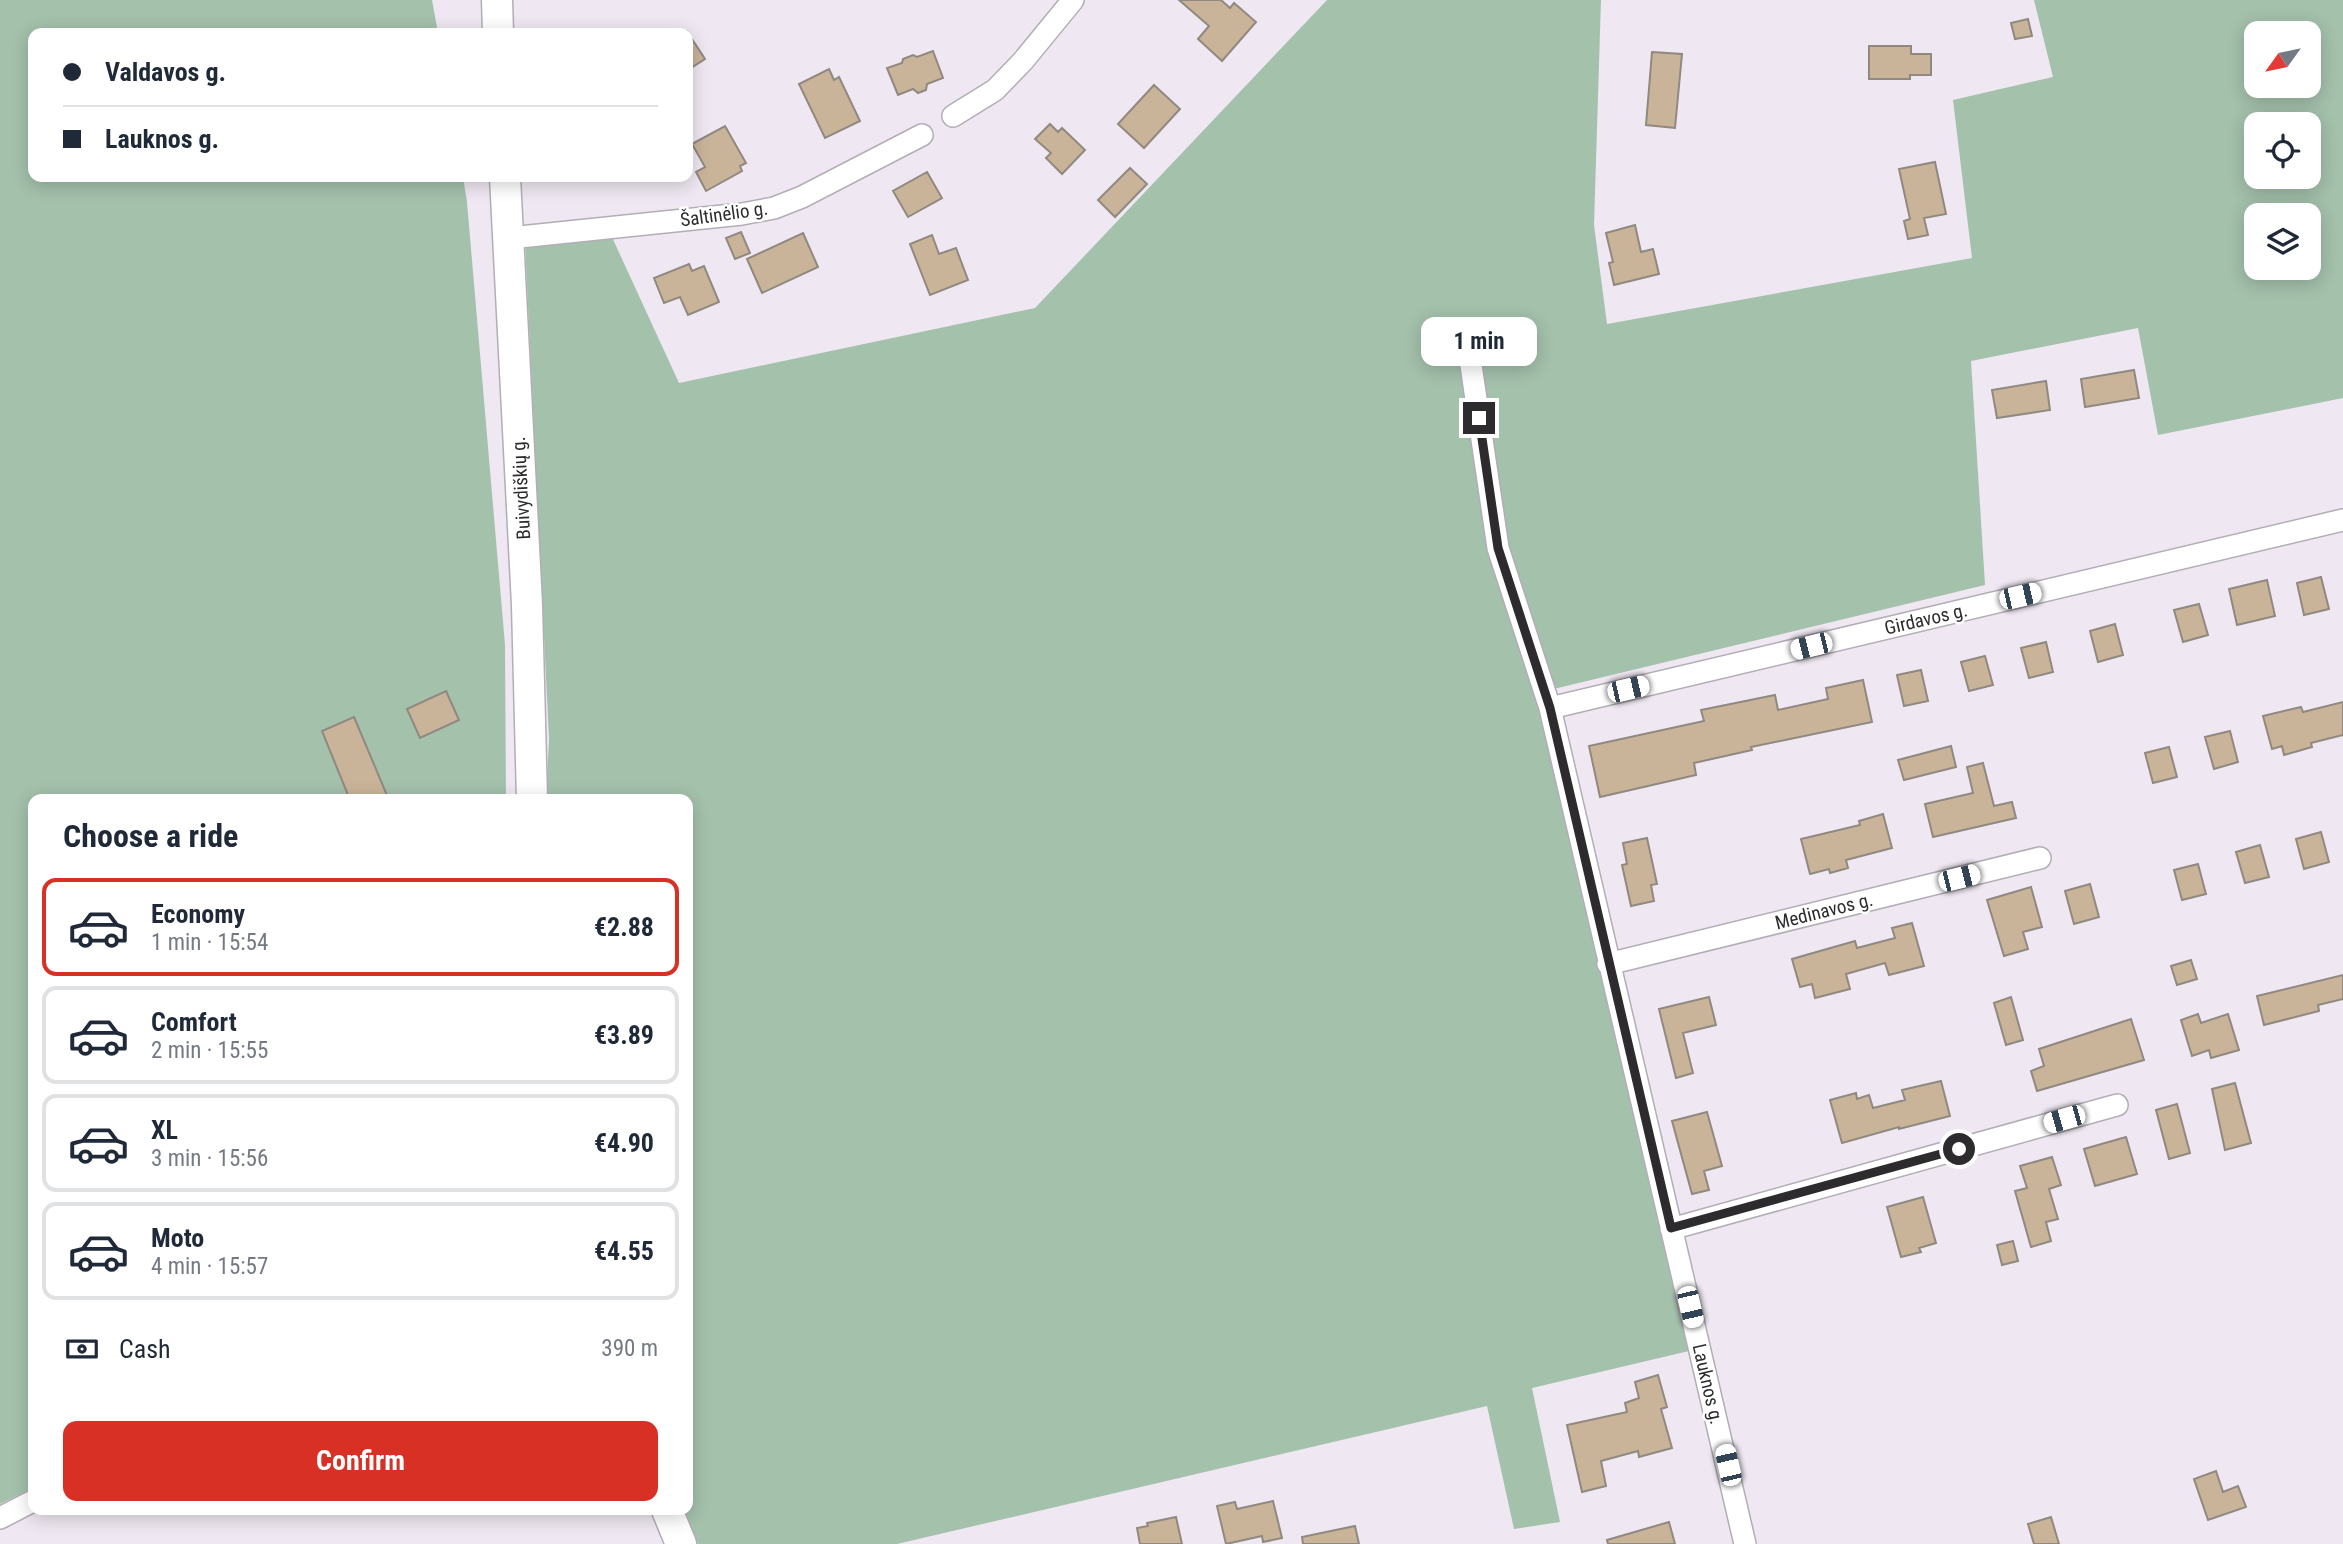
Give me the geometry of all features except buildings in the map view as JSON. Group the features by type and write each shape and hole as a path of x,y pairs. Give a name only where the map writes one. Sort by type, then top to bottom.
{"main road":[{"path":"497,0 498,28"},
{"name":"Buivydiškių g.","path":"505,182 527,605 532,794"},
{"path":"669,1515 681,1544"}],"street":[{"path":"953,116 995,90 1023,61 1073,0"},
{"name":"Šaltinėlio g.","path":"510,238 742,214 774,208 802,197 922,135"},
{"name":"Lauknos g.","path":"1471,365 1498,548 1550,708 1745,1544"},
{"name":"Girdavos g.","path":"1550,708 2343,520"},
{"name":"Medinavos g.","path":"1608,964 2039,858"},
{"path":"1671,1228 2117,1105"},
{"path":"0,1518 28,1504"}],"green space":[{"path":"0,0 432,0 437,28 28,28 28,182 464,182 505,645 506,794 28,794 28,1490 0,1504"},
{"path":"1327,0 1601,0 1594,225 1607,324 1972,258 1953,100 2053,77 2034,0 2343,0 2343,398 2158,435 2138,328 1971,361 1985,585 1537,693 1689,1351 1532,1388 1560,1522 1514,1529 1487,1406 897,1544 698,1544 686,1515 693,1515 693,794 546,794 549,739 525,243 611,235 679,383 1035,308"}],"route":[{"path":"1479,418 1498,548 1550,708 1671,1228 1959,1149"}]}
